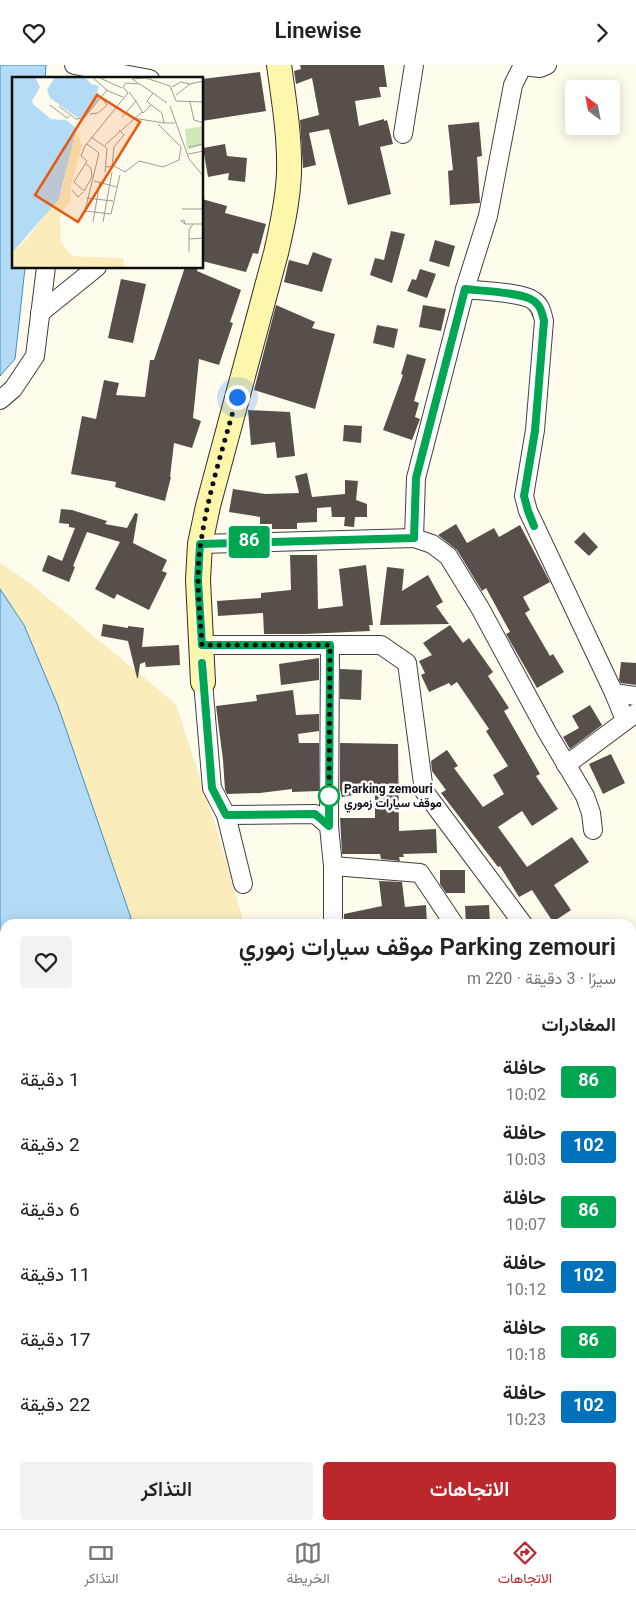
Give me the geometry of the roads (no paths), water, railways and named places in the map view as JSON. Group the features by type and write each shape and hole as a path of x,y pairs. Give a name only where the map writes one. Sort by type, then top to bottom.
{"main road":[{"path":"203,682 198,580 200,544 208,506 276,253 285,211 289,173 288,132 279,65"}],"street":[{"path":"74,65 139,77"},
{"path":"403,134 414,65"},
{"path":"414,538 416,478 465,289 488,216 512,85 523,66 540,67 547,65"},
{"path":"0,400 13,389 35,356 46,269"},
{"path":"40,313 95,269"},
{"path":"465,289 523,296 533,300 542,309 544,321 535,431 524,496 532,520 614,693 630,716 566,765"},
{"path":"200,544 414,538 432,544 448,556 480,608 547,732 585,796 593,830"},
{"path":"202,645 381,645 407,663 424,791 519,919"},
{"path":"330,645 329,826 333,866 333,919"},
{"path":"203,682 212,788 226,815 244,883"},
{"path":"614,693 636,696"},
{"path":"226,815 315,814 329,826"},
{"path":"333,866 420,873 451,919"}],"water":[{"path":"0,65 46,65 45,77 12,77 12,269 25,269 15,359 0,376"},
{"path":"0,589 24,625 58,706 131,919 0,919"}],"place":[{"name":"Parking zemouri موقف سيارات زموري","path":"329,796"}]}
